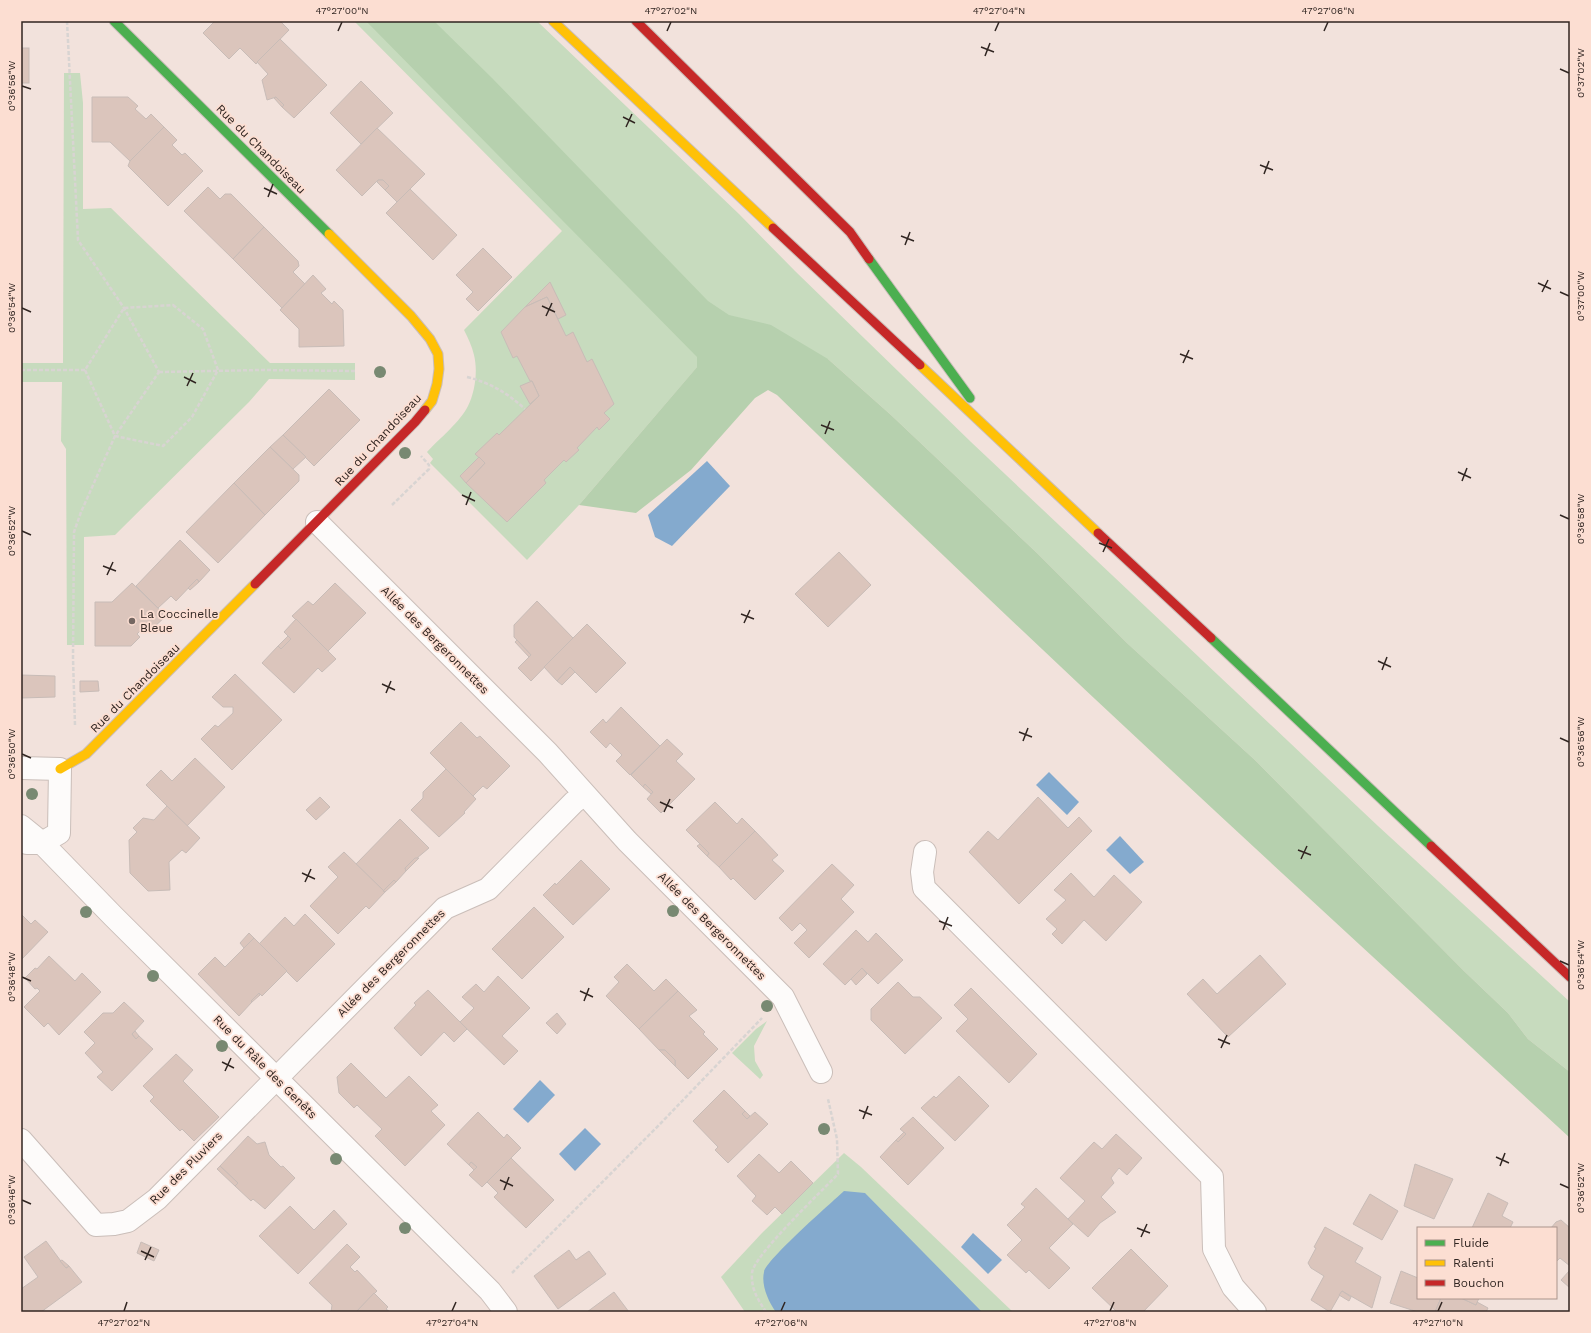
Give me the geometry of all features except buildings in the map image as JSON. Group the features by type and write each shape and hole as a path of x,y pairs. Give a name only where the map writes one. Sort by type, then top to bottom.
{"main road":[{"name":"Rue du Chandoiseau","path":"68,765 86,754 415,422 432,401 440,369 438,354 430,339 411,316 114,21"},
{"path":"553,21 1570,977"},
{"path":"636,21 850,232 998,438"}],"street":[{"name":"Allée des Bergeronnettes","path":"317,522 548,753 584,795 627,841 782,997 821,1072"},
{"path":"21,768 68,765 59,833 31,843"},
{"name":"Allée des Bergeronnettes","path":"277,1077 445,908 488,889 574,802 584,795"},
{"name":"Rue du Râle des Genêts","path":"21,826 31,843 113,916 277,1077 490,1290 506,1312"},
{"path":"925,852 922,872 924,888 1212,1177 1214,1250 1233,1287 1255,1312"},
{"name":"Rue des Pluviers","path":"21,1140 96,1225 128,1221 157,1199 277,1077"}],"path":[{"path":"67,21 78,240 124,308 159,372"},
{"path":"115,436 163,446 192,417 218,370 203,329 172,305 124,308"},
{"path":"85,370 124,308"},
{"path":"21,370 85,370"},
{"path":"85,370 115,436"},
{"path":"159,372 218,370 356,371"},
{"path":"68,765 73,658 74,532 81,512 115,436 159,372"},
{"path":"462,375 495,386 525,409"},
{"path":"392,505 429,468 429,464 419,454"},
{"path":"490,1290 503,1282 530,1255 660,1124 782,997"},
{"path":"766,1312 754,1292 752,1271 767,1248 838,1174 837,1140 821,1072"}],"green space":[{"path":"354,21 537,21 739,214 795,271 971,442 1378,826 1570,1002 1570,1072 1528,1039 1508,1013 1464,971 1256,761 1127,643 1037,553 891,415 828,359 698,366 579,505 527,560 430,463 433,459 427,452 465,412 472,394 476,374 475,361 472,348 464,330 562,231"},
{"path":"366,21 434,21 492,78 708,301 729,315 771,325 828,359 891,415 1037,553 1127,643 1256,761 1464,971 1508,1013 1528,1039 1570,1072 1570,1138 1071,677 874,490 777,395 768,390 755,398 691,470 636,513 579,505 697,367 697,357"},
{"path":"64,73 80,73 83,103 83,209 111,208 270,363 355,363 355,380 269,379 249,402 115,535 84,537 84,645 67,645 66,449 61,441 62,382 21,382 21,363 63,363"},
{"path":"767,1021 754,1046 755,1061 763,1075 760,1079 732,1053 756,1029"},
{"path":"844,1153 861,1167 1013,1312 745,1312 721,1277 762,1233"}],"water":[{"path":"707,461 730,486 672,546 655,537 648,515"},
{"path":"1049,772 1079,802 1067,815 1036,785"},
{"path":"1120,836 1144,862 1130,874 1106,850"},
{"path":"540,1080 555,1095 528,1123 513,1109"},
{"path":"585,1128 601,1144 575,1171 559,1154"},
{"path":"844,1191 865,1193 982,1312 776,1312 770,1303 763,1282 764,1272 767,1266 787,1244"},
{"path":"973,1233 1002,1260 988,1274 961,1247"}],"traffic: fast":[{"path":"114,21 329,234"},
{"path":"869,259 970,398"},
{"path":"1211,638 1431,846"}],"traffic: slow":[{"path":"553,21 773,228"},
{"path":"329,234 411,316 430,339 438,354 439,369 437,384 432,401 425,410"},
{"path":"920,365 1098,533"},
{"path":"60,769 86,754 255,584"}],"traffic: jam":[{"path":"636,21 850,232 869,259"},
{"path":"773,228 920,365"},
{"path":"255,584 415,422 425,410"},
{"path":"1098,533 1211,638"},
{"path":"1431,846 1570,977"}],"place":[{"name":"La Coccinelle Bleue","path":"132,621"}]}
